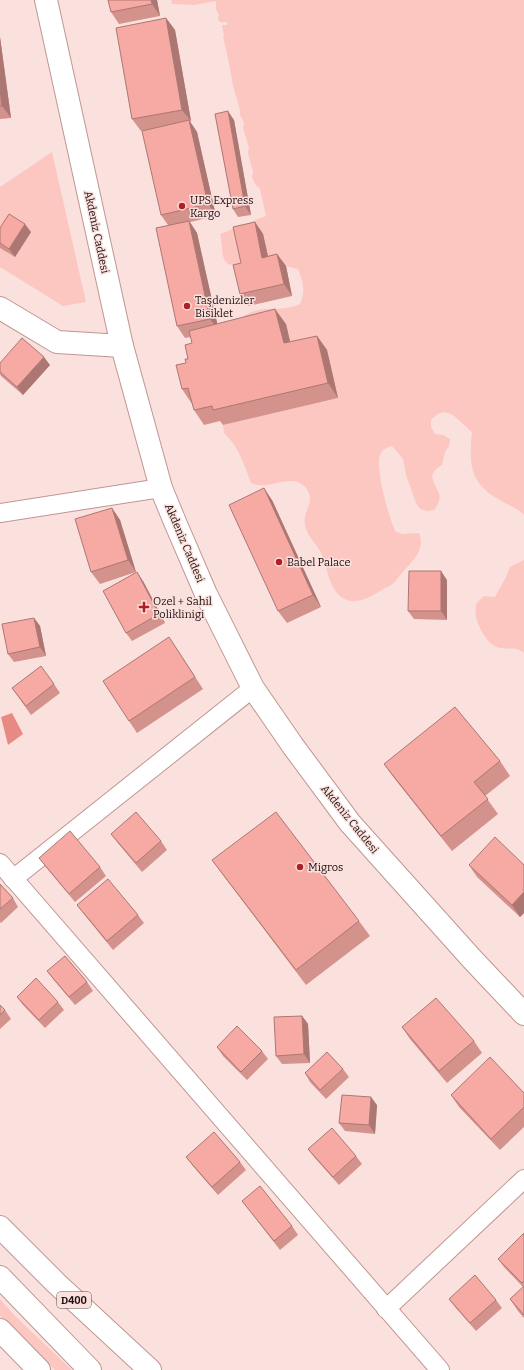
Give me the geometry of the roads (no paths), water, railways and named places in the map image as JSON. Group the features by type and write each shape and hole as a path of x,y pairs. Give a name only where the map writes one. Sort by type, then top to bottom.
{"main road":[{"name":"Akdeniz Caddesi","path":"46,0 122,346 161,488 206,594 253,688 293,746 350,823 472,959 524,1014"},
{"path":"0,308 57,342 122,346"},
{"name":"D400","path":"0,1227 57,1284 150,1370"},
{"path":"0,1276 90,1370"},
{"path":"0,1330 39,1370"},
{"path":"0,1344 18,1370"}],"street":[{"path":"0,513 161,488"},
{"path":"13,879 253,688"},
{"path":"0,863 440,1370"},
{"path":"386,1309 524,1179"}],"place":[{"name":"UPS Express Kargo","path":"182,206"},
{"name":"Taşdenizler Bisiklet","path":"187,306"},
{"name":"Babel Palace","path":"279,562"},
{"name":"Ozel + Sahil Poliklinigi","path":"144,607"},
{"name":"Migros","path":"300,867"}]}
